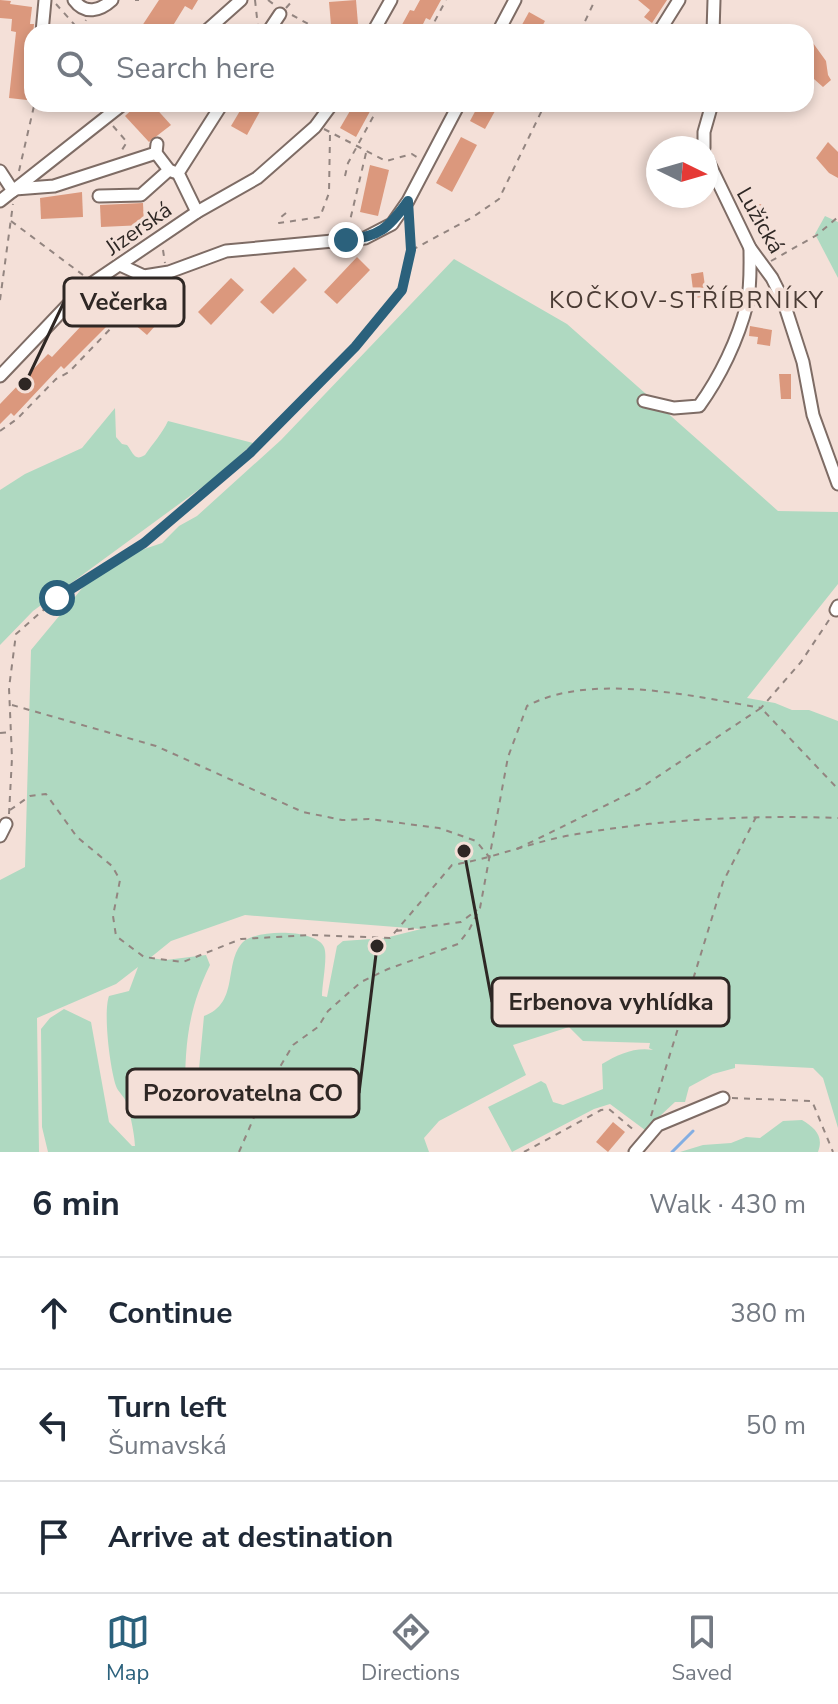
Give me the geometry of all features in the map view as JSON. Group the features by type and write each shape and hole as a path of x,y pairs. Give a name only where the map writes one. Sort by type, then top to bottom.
{"street":[{"path":"43,24 45,0"},
{"path":"74,0 86,9 95,10 112,0"},
{"path":"214,24 241,0"},
{"path":"378,24 391,0"},
{"path":"502,24 515,0"},
{"path":"664,24 679,0"},
{"path":"713,24 714,0"},
{"path":"273,24 281,12"},
{"path":"0,201 113,112"},
{"name":"Jizerská","path":"197,212 174,172 216,112"},
{"name":"Jizerská","path":"0,376 82,290 197,212 257,178 318,124 326,112"},
{"path":"120,265 144,276 166,272 226,251 365,238 392,224 408,201 455,112"},
{"path":"704,136 710,112"},
{"path":"14,190 54,186 156,149 174,172 141,195 99,196"},
{"path":"0,171 14,190"},
{"name":"Lužická","path":"718,182 750,248 783,300 794,332 813,415 838,483"},
{"path":"644,401 674,408 699,406 710,391 730,350 746,305 750,248"},
{"path":"0,836 6,824"},
{"path":"635,1152 658,1125 723,1098"}],"path":[{"path":"52,0 74,24"},
{"path":"255,0 257,24"},
{"path":"433,24 446,0"},
{"path":"584,24 595,0"},
{"path":"281,12 306,24"},
{"path":"0,300 14,190 32,112"},
{"path":"345,176 376,112"},
{"path":"411,250 473,217 499,199 541,112"},
{"path":"105,118 127,142 113,167"},
{"path":"318,124 330,134 386,161 412,154 428,163"},
{"path":"286,213 279,223 320,217 329,193 330,134"},
{"path":"346,240 366,152"},
{"path":"408,201 411,250 402,290 355,347 250,453 144,543 57,598 16,634 9,688 10,810 30,796 46,794 77,837 112,866 120,880 113,916 116,936 144,957 183,962 241,939 311,935 390,938 452,865 491,859 511,851 639,789 761,708 801,662 837,608"},
{"path":"763,265 795,249 838,217"},
{"path":"11,221 94,282"},
{"path":"161,237 166,272"},
{"path":"0,268 5,265"},
{"path":"0,431 17,419 56,379 69,372 115,324 121,287 120,265"},
{"path":"239,1152 265,1092 293,1045 318,1027 328,1011 361,982 458,944 469,930 480,908 508,757 527,706 546,696 652,689 761,708 838,789"},
{"path":"10,704 156,746 303,812 342,820 369,819 439,828 476,841 491,859"},
{"path":"0,733 11,732"},
{"path":"524,1152 601,1110 609,1109 644,1139 723,882 756,817"},
{"path":"511,851 574,834 689,819 838,818"},
{"path":"395,931 461,922 480,908"},
{"path":"723,1098 812,1101 833,1152"}],"green space":[{"path":"825,216 838,222 838,278 815,234"},
{"path":"454,259 567,324 778,511 838,512 838,584 747,698 792,710 809,710 838,721 838,1128 823,1078 813,1068 735,1064 735,1068 713,1074 689,1087 685,1102 675,1102 645,1130 610,1104 594,1109 512,1152 488,1107 541,1081 546,1084 553,1102 563,1105 603,1089 602,1064 627,1052 653,1050 649,1048 650,1043 583,1041 569,1027 513,1045 526,1075 439,1121 424,1138 429,1152 48,1152 42,1127 41,1029 64,1009 91,1022 109,1122 135,1146 128,1106 114,1078 108,1041 107,1004 109,996 129,991 138,967 116,984 37,1018 39,1152 0,1152 0,880 25,867 31,650 103,563 162,543 179,526 197,516 281,440","holes":["245,915 421,929 385,938 343,941 337,946 327,997 322,996 325,951 319,941 299,934 273,933 243,942 237,951 222,1002 204,1016 196,1101 192,1104 185,1097 192,1014 210,965 206,955 166,960 150,958 171,941"]},
{"path":"115,408 116,437 138,457 145,455 168,421 253,443 220,474 33,611 0,645 0,490 25,474 82,448"},
{"path":"802,1120 817,1133 820,1141 818,1152 680,1152 703,1145 731,1143 746,1137 760,1138 783,1121"}],"building":[{"path":"0,0 32,7 30,24 24,24 24,100 9,98 16,32 11,31 12,19 0,18"},
{"path":"159,0 198,0 192,10 185,6 174,24 143,24"},
{"path":"356,0 358,24 331,24 329,2"},
{"path":"420,0 441,0 430,20 426,18 423,24 402,24 410,10 414,11"},
{"path":"638,0 667,0 652,23 644,17 650,10"},
{"path":"529,12 545,21 543,24 522,24"},
{"path":"814,44 826,61 831,80 823,87 814,79"},
{"path":"129,112 159,112 171,125 149,142 125,116"},
{"path":"239,112 260,112 247,135 231,126"},
{"path":"349,112 370,112 356,137 340,128"},
{"path":"475,112 495,112 485,129 470,121"},
{"path":"461,137 477,145 452,192 436,183"},
{"path":"828,142 838,152 838,178 816,158"},
{"path":"370,165 389,170 378,216 360,212"},
{"path":"82,192 83,217 41,219 40,198"},
{"path":"143,203 144,225 101,227 100,205"},
{"path":"763,204 764,220 750,220 750,205"},
{"path":"357,257 370,270 337,304 324,292"},
{"path":"294,267 307,280 273,314 260,302"},
{"path":"703,272 705,286 710,286 711,296 694,298 691,274"},
{"path":"231,278 244,290 211,325 198,312"},
{"path":"164,286 179,299 147,335 133,323"},
{"path":"99,307 113,320 64,369 61,366 14,416 11,413 0,424 0,404 48,354 52,357"},
{"path":"750,326 772,330 770,346 757,344 758,337 749,336"},
{"path":"779,374 791,374 791,399 781,399"},
{"path":"613,1122 625,1132 608,1152 596,1142"}],"waterway":[{"path":"672,1152 693,1131"}],"place":[{"name":"Večerka","path":"25,384"},
{"name":"Erbenova vyhlídka","path":"464,851"},
{"name":"Pozorovatelna CO","path":"377,946"}],"district":[{"name":"KOČKOV-STŘÍBRNÍKY","path":"687,300"}],"route":[{"path":"57,598 144,543 250,453 355,347 402,290 411,250 408,201 392,224 365,238 346,240"}]}
